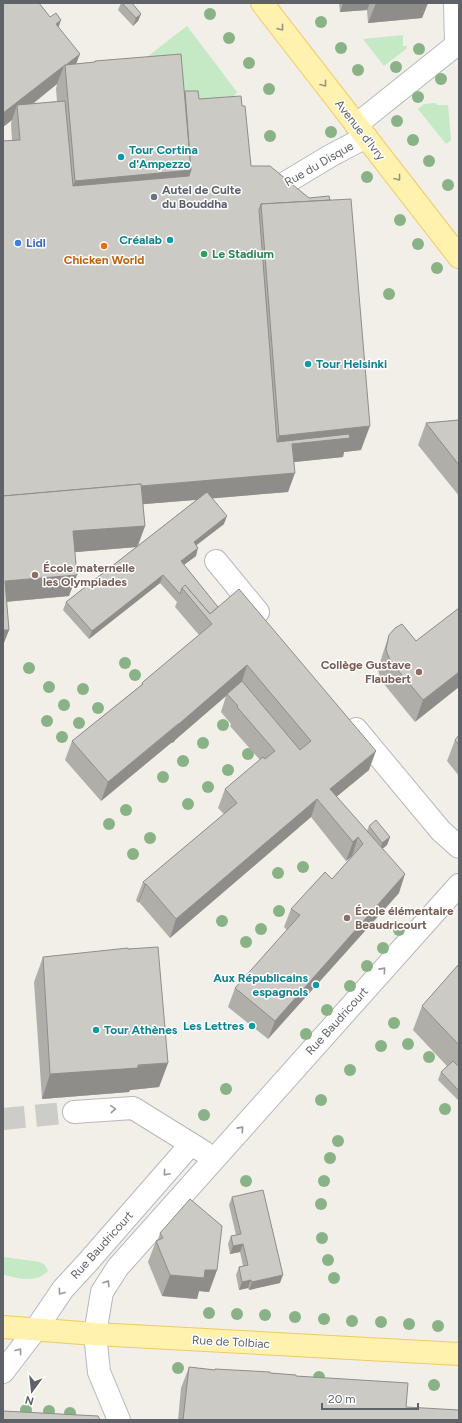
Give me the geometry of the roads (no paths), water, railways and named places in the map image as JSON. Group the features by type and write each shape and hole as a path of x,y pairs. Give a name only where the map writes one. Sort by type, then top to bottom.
{"main road":[{"name":"Avenue d'Ivry","path":"262,3 459,257"},
{"name":"Rue de Tolbiac","path":"3,1327 94,1334 459,1354"}],"street":[{"path":"455,3 458,45"},
{"name":"Rue du Disque","path":"272,192 330,156 361,131 458,45"},
{"path":"216,561 272,628"},
{"path":"344,714 440,831 459,847"},
{"name":"Rue Baudricourt","path":"119,1420 99,1372 94,1334 102,1292 118,1267 459,885"},
{"path":"74,1112 133,1108 215,1159"},
{"name":"Rue Baudricourt","path":"3,1372 36,1330 63,1288 87,1263 191,1144"}],"tunnel":[{"path":"3,1119 74,1112"}],"place":[{"name":"Tour Cortina d'Ampezzo","path":"121,157"},
{"name":"Autel de Culte du Bouddha","path":"154,197"},
{"name":"Créalab","path":"170,240"},
{"name":"Lidl","path":"18,243"},
{"name":"Chicken World","path":"104,246"},
{"name":"Le Stadium","path":"204,254"},
{"name":"Tour Helsinki","path":"308,364"},
{"name":"École maternelle les Olympiades","path":"35,575"},
{"name":"Collège Gustave Flaubert","path":"419,672"},
{"name":"École élémentaire Beaudricourt","path":"347,918"},
{"name":"Aux Républicains espagnols","path":"316,985"},
{"name":"Les Lettres","path":"252,1026"},
{"name":"Tour Athènes","path":"96,1030"}]}
